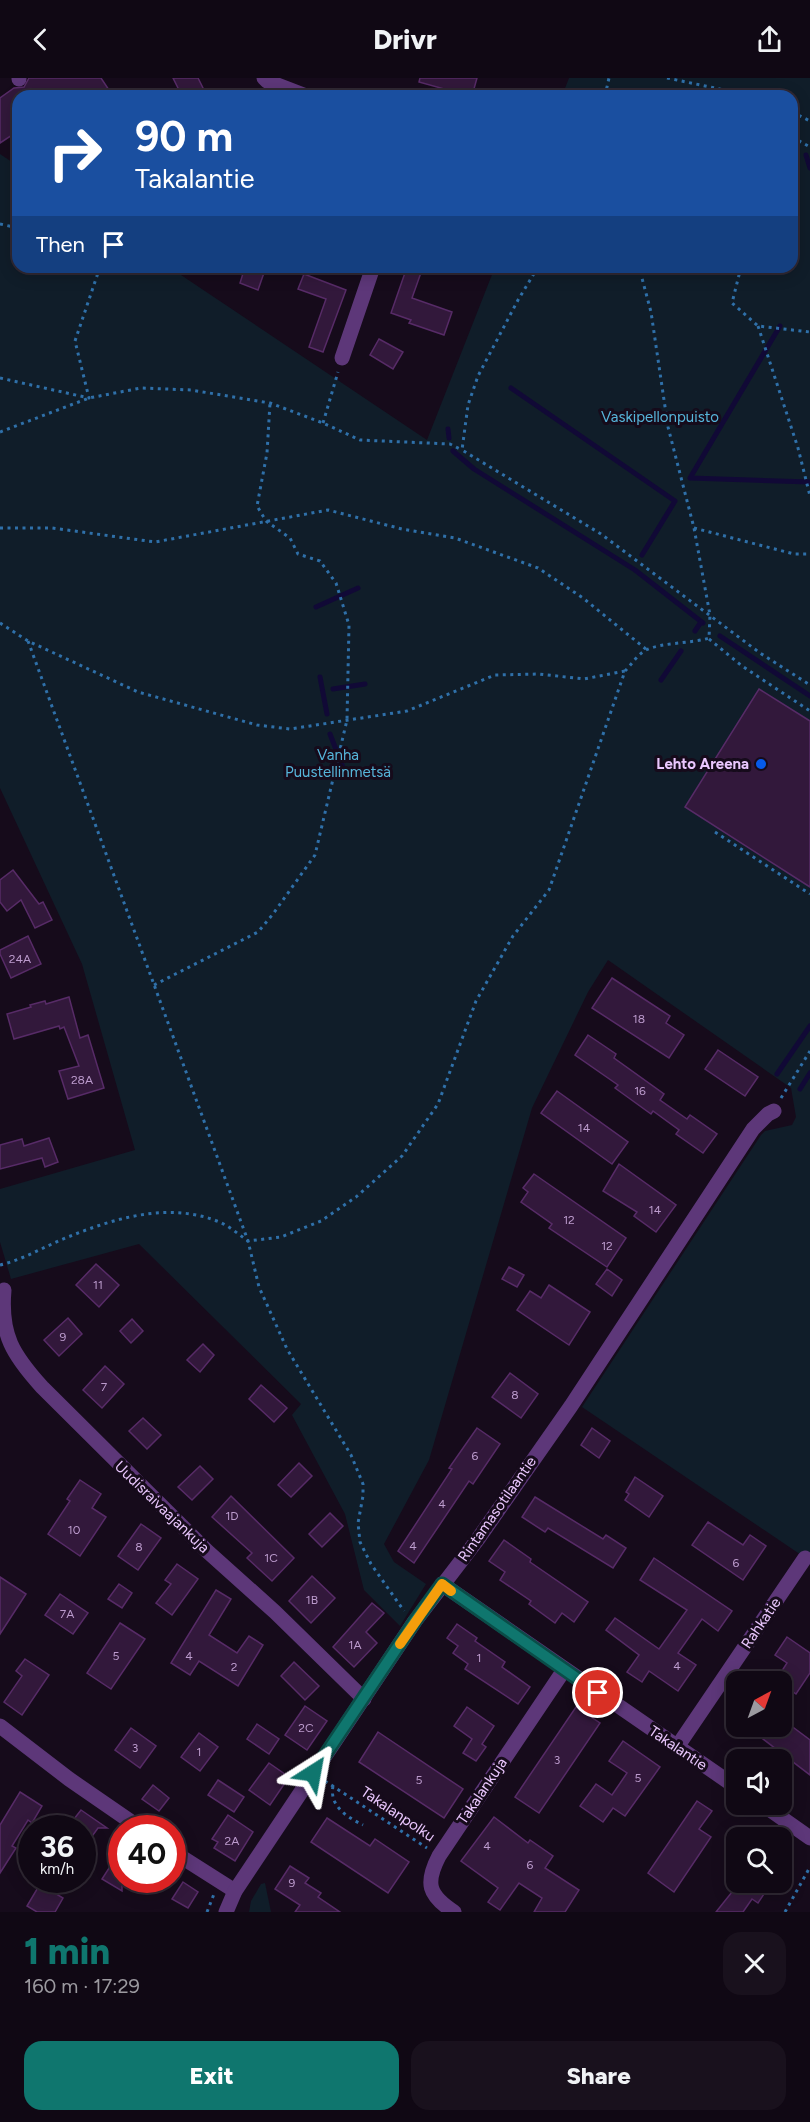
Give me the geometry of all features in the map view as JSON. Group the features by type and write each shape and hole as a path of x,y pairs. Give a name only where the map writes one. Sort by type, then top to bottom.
{"street":[{"path":"264,78 290,90"},
{"path":"342,358 371,273"},
{"name":"Rintamasotilaantie","path":"226,1912 235,1891 415,1621 478,1539 570,1406 753,1129 774,1111"},
{"name":"Uudisraivaajankuja","path":"4,1290 4,1332 18,1359 49,1395 201,1546 275,1612 364,1699"},
{"name":"Rahkatie","path":"677,1747 805,1558"},
{"name":"Takalantie","path":"442,1584 726,1780"},
{"name":"Takalankuja","path":"454,1912 439,1901 433,1892 429,1881 431,1872 439,1856 564,1670"},
{"path":"0,1726 69,1779 121,1815"},
{"path":"778,1815 810,1838"},
{"path":"186,1860 235,1891"}],"path":[{"path":"667,78 724,90"},
{"path":"89,398 75,341 98,273"},
{"path":"462,450 468,405 478,376 534,273"},
{"path":"641,273 651,312 668,427 694,528 710,615 709,638"},
{"path":"740,273 732,303 758,326 798,448 810,496"},
{"path":"758,326 810,332"},
{"path":"323,423 342,358"},
{"path":"0,378 89,398"},
{"path":"0,432 89,398 141,388 191,390 270,403 360,440 450,444 602,534 760,653 810,685"},
{"path":"154,985 258,932 273,914 315,855 346,720 349,626 336,583 320,561 298,554 290,538 266,521 257,506 267,453 270,403"},
{"path":"0,528 52,528 155,542 328,510 402,529 455,538 538,568 584,598 647,650"},
{"path":"694,528 794,554 810,554"},
{"path":"0,623 28,641 138,692 257,725 290,729 407,711 495,675 539,674 584,679 626,671"},
{"path":"0,1265 20,1260 68,1237 137,1214 186,1212 219,1221 248,1241 281,1237 321,1221 356,1197 402,1156 438,1104 476,1001 513,936 549,890 626,671 637,656 647,650 709,638"},
{"path":"709,638 742,666 810,711"},
{"path":"28,641 248,1241 259,1287 287,1349 351,1455 363,1484 358,1523 360,1542 371,1564 408,1616"},
{"path":"715,832 810,894"},
{"path":"774,1111 791,1078 810,1051"},
{"name":"Takalanpolku","path":"313,1773 439,1856"},
{"path":"333,1786 333,1800 339,1808 349,1818 363,1825"},
{"path":"785,1912 810,1867"}],"green space":[{"name":"Vanha Puustellinmetsä","path":"569,78 810,78 810,1561 582,1407 761,1135 765,1131 792,1125 796,1117 791,1088 608,960 588,992 532,1108 429,1460 384,1544 394,1562 426,1584 400,1626 364,1590 345,1514 292,1415 301,1404 139,1244 11,1279 0,1242 0,1189 135,1150 82,964 0,788 0,154 12,162 12,273 178,273 427,440 493,273 798,273 798,90 564,90"},
{"path":"265,1883 271,1912 249,1912 251,1901 261,1884"}],"building":[{"path":"29,78 101,78 109,90 12,90 12,135 0,143 0,98 14,88 24,87"},
{"path":"173,78 198,78 204,90 179,90"},
{"path":"420,78 477,78 474,90 448,90 419,82"},
{"path":"243,273 264,273 258,290 240,283"},
{"path":"405,273 421,273 412,298 452,312 444,335 409,323 411,320 391,313"},
{"path":"304,274 346,290 323,352 309,347 326,299 298,289"},
{"path":"379,339 403,352 393,369 370,355"},
{"name":"Lehto Areena","path":"759,689 810,721 810,887 685,807"},
{"path":"13,870 39,904 43,902 52,920 35,928 21,900 7,911 0,902 0,880"},
{"path":"28,936 41,964 11,978 0,950"},
{"path":"612,978 670,1016 666,1023 684,1035 669,1058 592,1008"},
{"path":"69,997 80,1038 88,1035 104,1088 68,1099 59,1071 79,1066 64,1027 60,1029 59,1026 14,1039 7,1014 31,1007 30,1005 45,1001 46,1004"},
{"path":"588,1035 616,1054 614,1058 664,1094 660,1100 687,1119 690,1115 717,1134 703,1153 676,1134 679,1130 653,1111 651,1114 615,1088 618,1085 575,1055"},
{"path":"718,1050 758,1077 745,1096 705,1069"},
{"path":"557,1091 628,1142 612,1164 541,1113"},
{"path":"49,1138 58,1162 45,1167 42,1158 0,1169 0,1145 22,1139 24,1146"},
{"path":"619,1164 676,1205 656,1232 634,1216 637,1212 603,1191"},
{"path":"534,1174 626,1238 607,1267 549,1228 552,1224 521,1202 528,1192 523,1188"},
{"path":"96,1264 119,1285 99,1307 76,1285"},
{"path":"509,1267 524,1275 517,1287 502,1279"},
{"path":"607,1269 622,1280 612,1296 596,1284"},
{"path":"549,1285 590,1312 569,1345 517,1310 530,1291 541,1298"},
{"path":"68,1318 82,1334 59,1356 44,1340"},
{"path":"132,1319 143,1331 131,1343 120,1331"},
{"path":"203,1344 214,1355 200,1372 187,1360"},
{"path":"105,1366 124,1384 102,1408 83,1390"},
{"path":"510,1373 538,1394 521,1418 492,1397"},
{"path":"261,1385 287,1408 274,1422 249,1399"},
{"path":"143,1418 161,1435 147,1449 129,1431"},
{"path":"477,1428 500,1444 473,1484 469,1481 414,1563 398,1551 452,1469 449,1468"},
{"path":"592,1428 610,1441 599,1458 581,1445"},
{"path":"299,1463 312,1476 291,1497 278,1485"},
{"path":"200,1466 213,1479 192,1500 178,1487"},
{"path":"635,1477 663,1496 649,1517 625,1500 629,1494 626,1492"},
{"path":"80,1480 101,1494 92,1508 106,1517 80,1556 48,1534 70,1501 67,1499"},
{"path":"231,1496 294,1558 272,1581 247,1558 252,1553 212,1517"},
{"path":"535,1497 603,1539 606,1535 626,1548 613,1568 548,1528 545,1532 522,1517"},
{"path":"330,1513 343,1526 322,1547 309,1534"},
{"path":"708,1522 743,1545 750,1535 766,1546 743,1580 692,1545"},
{"path":"141,1524 161,1538 138,1570 118,1556"},
{"path":"504,1540 531,1559 530,1562 588,1602 574,1622 562,1613 555,1623 529,1604 531,1601 500,1580 505,1572 489,1561"},
{"path":"654,1558 732,1611 718,1631 702,1619 678,1653 696,1665 678,1691 649,1671 642,1682 627,1672 639,1655 606,1630 615,1618 659,1649 687,1610 640,1580"},
{"path":"177,1564 198,1579 172,1615 156,1603 171,1584 165,1580"},
{"path":"312,1576 335,1598 311,1623 289,1601"},
{"path":"0,1577 26,1594 0,1634"},
{"path":"119,1584 132,1593 122,1608 108,1599"},
{"path":"216,1590 231,1599 209,1635 237,1653 249,1636 263,1645 238,1686 199,1661 190,1675 171,1663"},
{"path":"60,1594 88,1613 73,1634 45,1615"},
{"path":"372,1603 384,1613 366,1632 377,1643 354,1667 333,1647"},
{"path":"120,1623 145,1639 111,1689 87,1673"},
{"path":"457,1624 477,1638 475,1641 505,1662 502,1667 530,1687 518,1704 465,1669 468,1664 453,1653 458,1646 447,1638"},
{"path":"787,1637 810,1653 810,1673 796,1694 792,1691 792,1671 782,1671 787,1663 775,1655"},
{"path":"25,1659 49,1675 22,1715 4,1702 22,1676 16,1671"},
{"path":"294,1662 319,1686 305,1700 281,1676"},
{"path":"305,1706 327,1721 307,1750 285,1735"},
{"path":"467,1707 494,1726 482,1744 486,1747 476,1761 463,1753 472,1739 454,1726"},
{"path":"576,1707 600,1723 539,1813 515,1797"},
{"path":"257,1724 279,1739 269,1754 247,1739"},
{"path":"792,1726 810,1740 810,1775 792,1761 792,1749 776,1749 760,1737 792,1737"},
{"path":"131,1728 156,1746 140,1768 115,1750"},
{"path":"378,1732 463,1789 444,1818 359,1762"},
{"path":"199,1733 218,1747 200,1771 181,1757"},
{"path":"623,1741 660,1767 625,1816 613,1808 603,1822 580,1806 596,1784 612,1795 627,1773 609,1761"},
{"path":"269,1763 289,1777 270,1805 249,1790"},
{"path":"218,1780 244,1797 234,1812 208,1795"},
{"path":"153,1785 169,1798 159,1811 142,1799"},
{"path":"20,1792 42,1806 37,1815 18,1815 18,1836 12,1846 16,1848 0,1873 0,1825"},
{"path":"697,1801 712,1811 699,1829 711,1837 674,1892 648,1873"},
{"path":"81,1810 88,1815 77,1815"},
{"path":"228,1815 253,1832 235,1861 214,1848 218,1842 212,1839"},
{"path":"494,1817 528,1843 530,1840 553,1856 545,1868 579,1890 565,1912 534,1912 542,1898 519,1883 500,1910 488,1902 498,1888 461,1861"},
{"path":"327,1818 370,1846 375,1839 409,1862 388,1893 311,1842"},
{"path":"96,1820 107,1828 98,1828 96,1831"},
{"path":"290,1866 309,1878 305,1883 321,1893 318,1897 340,1912 295,1912 300,1905 275,1889"},
{"path":"108,1870 108,1883 102,1879"},
{"path":"186,1884 198,1892 188,1908 172,1899 176,1893 186,1893"},
{"path":"35,1893 55,1893 63,1898 55,1912 37,1912 27,1906"},
{"path":"731,1893 765,1893 758,1903 752,1899 743,1912 716,1912"}],"waterway":[{"path":"806,155 810,168"},
{"path":"780,326 690,478 810,482"},
{"path":"511,388 675,501 642,555"},
{"path":"448,429 449,438"},
{"path":"453,451 474,469 635,570 703,623"},
{"path":"316,607 358,588"},
{"path":"695,631 701,622"},
{"path":"720,636 810,696"},
{"path":"661,680 681,651"},
{"path":"320,677 327,714"},
{"path":"333,689 365,684"},
{"path":"330,734 344,770"},
{"path":"777,1074 810,1026"},
{"path":"800,1089 810,1073"}],"slow traffic":[{"path":"400,1644 442,1584 451,1591"}],"place":[{"name":"Lehto Areena","path":"761,764"}],"route":[{"path":"313,1773 442,1584 598,1693"}],"park label":[{"name":"Vaskipellonpuisto","path":"660,417"}]}
